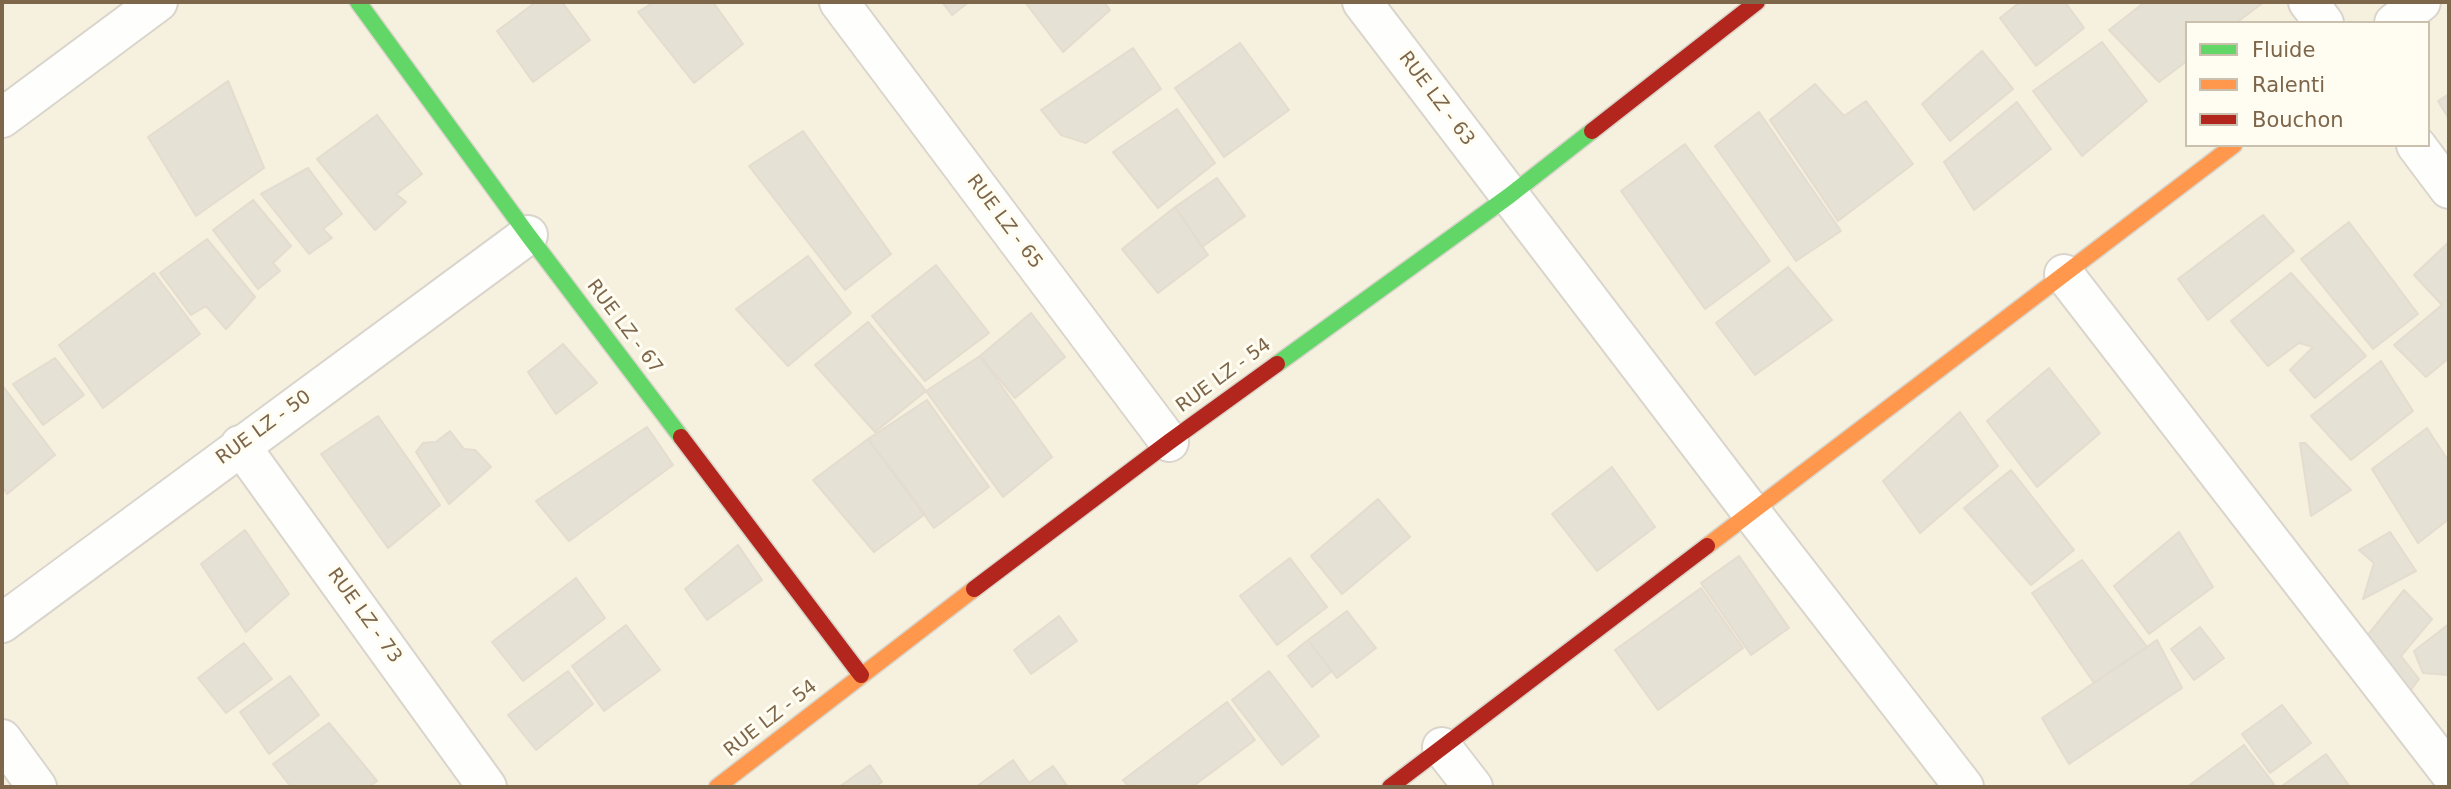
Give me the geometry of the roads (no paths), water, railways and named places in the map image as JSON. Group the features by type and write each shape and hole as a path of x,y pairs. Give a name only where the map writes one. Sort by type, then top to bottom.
{"street":[{"path":"2,118 158,2"},
{"name":"RUE LZ - 67","path":"358,2 528,235 861,675"},
{"name":"RUE LZ - 65","path":"839,2 1169,442"},
{"name":"RUE LZ - 63","path":"1362,2 1964,787"},
{"name":"RUE LZ - 54","path":"717,787 1169,442 1509,195 1756,2"},
{"path":"2308,2 2322,21"},
{"path":"2397,21 2421,2"},
{"path":"1390,787 2231,147"},
{"path":"2418,147 2449,189"},
{"name":"RUE LZ - 50","path":"2,623 528,235"},
{"path":"2064,274 2449,772"},
{"name":"RUE LZ - 73","path":"240,445 487,787"},
{"path":"2,739 37,787"},
{"path":"1442,747 1474,787"}]}
